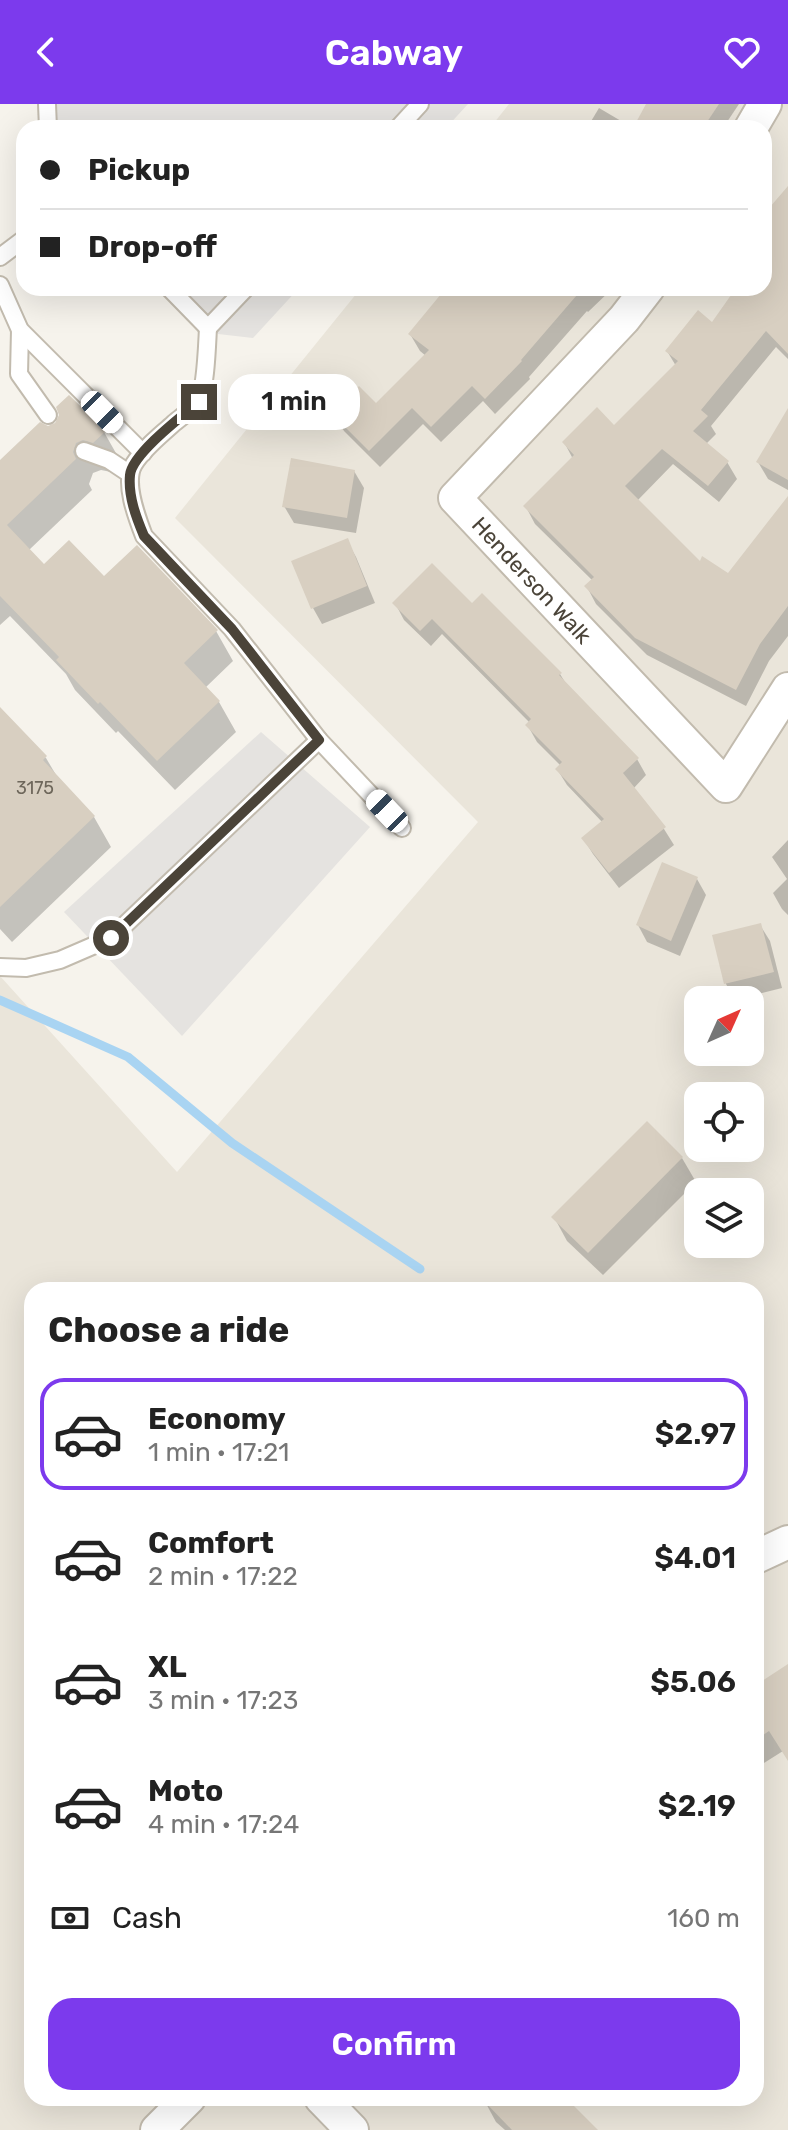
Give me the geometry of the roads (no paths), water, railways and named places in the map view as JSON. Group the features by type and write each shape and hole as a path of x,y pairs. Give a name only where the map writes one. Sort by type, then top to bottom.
{"street":[{"name":"Henderson Walk","path":"642,296 624,319 455,498 726,786 788,689"},
{"path":"764,1553 788,1542"},
{"path":"157,2130 181,2106"},
{"path":"329,2106 352,2130"}],"lane":[{"path":"405,120 420,104"},
{"path":"0,285 20,330 143,453"},
{"path":"177,296 208,328"},
{"path":"238,296 208,328 206,365 199,402 133,465 130,474 132,499 144,536 232,629 319,740 402,828"},
{"path":"20,330 19,374 48,415"},
{"path":"84,451 109,460 130,474"},
{"path":"0,967 26,968 49,963 111,938 319,740"}],"waterway":[{"path":"0,1000 128,1057 232,1143 420,1269"}]}
